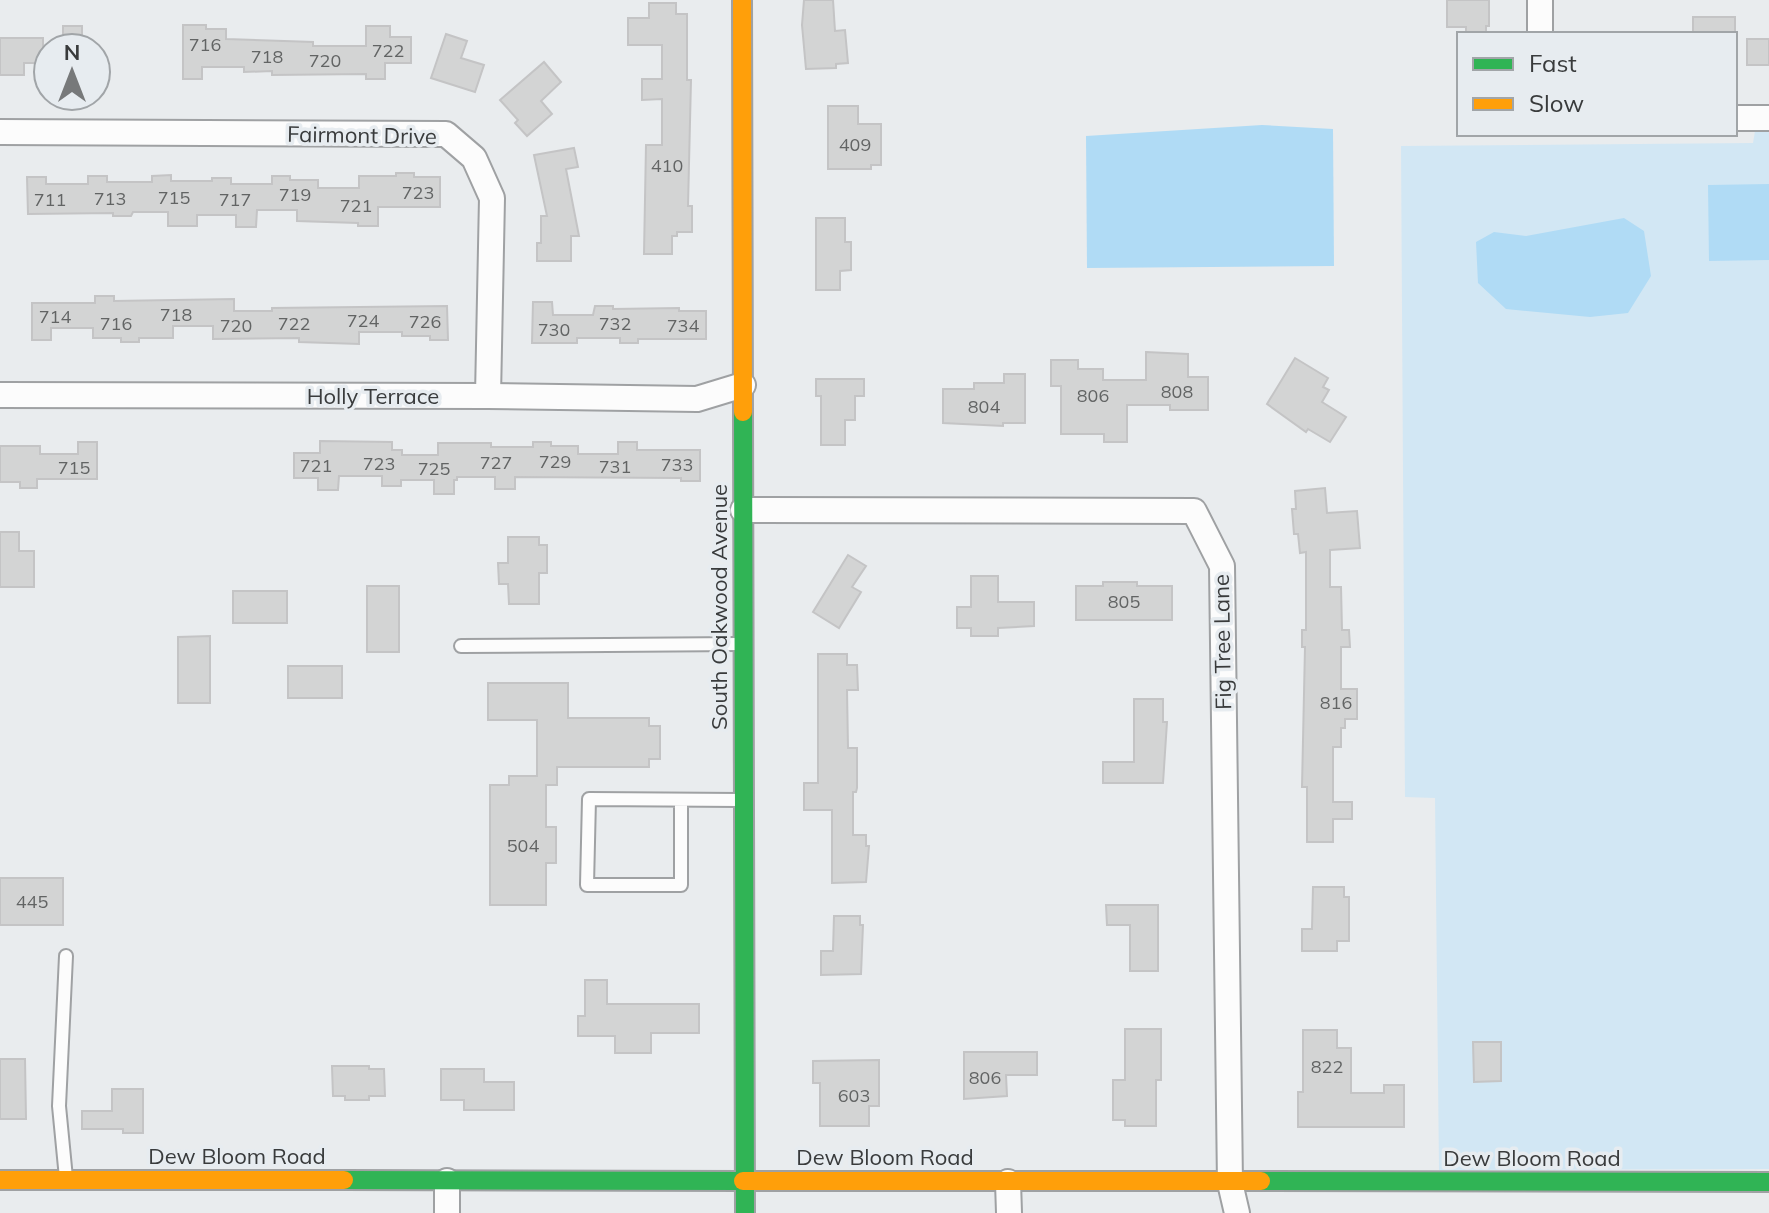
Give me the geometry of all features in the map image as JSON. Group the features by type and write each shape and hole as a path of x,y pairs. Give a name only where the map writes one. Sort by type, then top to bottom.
{"street":[{"name":"South Oakwood Avenue","path":"742,0 745,1213"},
{"path":"1540,0 1540,32"},
{"path":"1737,118 1769,118"},
{"name":"Fairmont Drive","path":"0,132 446,134 474,158 492,198 488,396"},
{"name":"Holly Terrace","path":"0,395 697,399 743,385"},
{"name":"Fig Tree Lane","path":"743,510 1194,511 1222,566 1230,1183"},
{"name":"Dew Bloom Road","path":"0,1180 1769,1182"},
{"path":"447,1181 447,1213"},
{"path":"1008,1182 1009,1213"},
{"path":"1230,1183 1237,1213"}],"lane":[{"path":"461,646 743,644"},
{"path":"681,800 681,885 587,885 589,799 743,800"},
{"path":"66,956 59,1106 66,1178"}],"shaded area":[{"path":"1755,131 1769,131 1769,1169 1439,1170 1435,798 1405,797 1401,146 1753,143"}],"water":[{"path":"1262,125 1333,129 1334,266 1087,268 1086,136"},
{"path":"1769,184 1769,260 1709,261 1708,185"},
{"path":"1624,218 1644,231 1651,276 1628,313 1590,317 1506,309 1478,283 1476,242 1494,232 1526,236"}],"building":[{"path":"804,0 833,0 835,31 845,30 848,63 836,64 836,68 806,69 802,25"},
{"path":"1447,0 1489,0 1489,26 1486,26 1486,32 1466,32 1466,27 1447,27"},
{"path":"649,3 676,3 676,14 687,14 687,80 691,80 688,206 692,206 692,232 677,232 677,236 672,236 672,254 644,254 646,145 662,145 662,99 642,100 642,79 662,79 662,45 628,45 628,18 649,18"},
{"path":"1693,17 1735,17 1735,32 1693,32"},
{"path":"183,25 226,29 226,39 313,42 313,46 366,46 366,26 390,26 390,37 411,37 411,63 385,63 385,79 366,79 366,74 272,75 272,71 244,72 244,67 202,67 202,79 183,79"},
{"path":"63,26 82,26 82,32 63,32"},
{"path":"446,34 467,41 461,58 484,65 475,92 431,78"},
{"path":"0,38 32,38 32,63 24,63 24,75 0,75"},
{"path":"1747,39 1769,39 1769,65 1747,65"},
{"path":"544,62 561,82 541,101 552,114 527,136 515,123 518,120 500,100"},
{"path":"828,106 858,106 858,124 881,124 881,165 871,165 871,169 828,169"},
{"path":"574,148 578,167 566,169 579,236 571,236 571,261 537,261 541,216 547,216 534,155"},
{"path":"396,173 440,177 440,207 378,207 378,226 297,221 297,210 257,210 256,227 236,227 236,215 197,215 197,226 168,226 168,212 133,212 131,216 113,216 113,213 28,214 27,177 46,177 46,184 88,184 88,176 107,176 107,182 152,182 152,176 171,175 171,181 231,178 231,184 272,184 272,176 290,176 290,180 318,180 318,188 359,188 359,176 396,176"},
{"path":"816,218 845,218 845,242 851,242 851,270 840,271 840,290 816,290"},
{"path":"95,296 114,296 114,301 234,299 234,311 447,306 448,340 430,340 430,336 402,336 402,332 359,332 359,344 299,342 299,338 213,339 213,326 173,326 173,338 139,338 139,342 121,342 121,338 93,338 93,328 51,328 51,340 32,340 32,303 95,303"},
{"path":"533,302 552,302 553,315 593,315 595,306 706,311 706,339 638,339 638,343 620,343 620,338 577,338 577,343 532,343"},
{"path":"1146,352 1188,354 1188,377 1208,377 1208,410 1170,410 1170,405 1127,405 1127,442 1104,442 1104,434 1061,434 1061,386 1051,386 1051,360 1078,360 1078,369 1103,369 1103,380 1146,380"},
{"path":"1295,358 1328,378 1323,387 1329,390 1322,402 1346,417 1330,442 1308,429 1306,432 1267,404"},
{"path":"1004,374 1025,374 1025,423 1003,423 1003,426 943,423 943,389 974,389 974,383 1004,383"},
{"path":"816,379 864,379 864,396 855,396 855,420 845,420 845,445 821,445 821,396 816,396"},
{"path":"320,441 392,442 392,450 402,450 402,455 438,455 438,443 533,447 533,442 578,446 578,454 618,454 618,442 637,442 637,450 700,450 700,481 681,481 681,478 515,477 515,489 495,489 495,477 457,477 454,480 454,494 434,494 434,480 401,480 401,486 382,486 382,476 339,476 338,490 318,490 318,478 294,478 294,453 320,453"},
{"path":"78,442 97,442 97,479 37,479 37,488 20,488 20,482 0,482 0,446 40,446 40,454 78,454"},
{"path":"1325,488 1327,513 1357,511 1360,548 1330,550 1330,587 1341,587 1342,630 1349,630 1350,647 1341,647 1341,689 1357,689 1357,719 1345,719 1345,728 1341,728 1341,747 1333,747 1333,802 1352,802 1352,819 1333,819 1333,842 1307,842 1307,787 1302,787 1305,647 1302,647 1302,630 1306,630 1306,552 1300,553 1298,534 1294,534 1292,509 1296,509 1295,491"},
{"path":"0,532 19,532 19,551 34,551 34,587 0,587"},
{"path":"508,537 539,537 539,545 547,545 547,573 539,573 539,604 509,604 508,584 499,584 498,563 508,563"},
{"path":"848,555 866,566 852,587 861,592 839,628 813,612"},
{"path":"971,576 998,576 998,602 1034,602 1034,626 998,628 998,636 971,636 971,628 957,628 957,607 971,607"},
{"path":"1103,582 1172,586 1172,620 1076,620 1076,586 1103,586"},
{"path":"367,586 399,586 399,652 367,652"},
{"path":"233,591 287,591 287,623 233,623"},
{"path":"210,636 210,703 178,703 178,637"},
{"path":"818,654 847,654 847,665 857,665 858,690 847,690 848,748 857,748 853,835 866,835 866,846 869,846 866,882 832,883 832,810 804,810 804,783 818,783"},
{"path":"288,666 342,666 342,698 288,698"},
{"path":"488,683 568,683 568,718 649,718 649,726 660,726 660,759 649,759 649,767 557,767 557,785 546,785 546,827 556,827 556,863 546,863 546,905 490,905 490,785 509,785 509,776 537,776 537,720 488,720"},
{"path":"1134,699 1163,699 1163,722 1167,722 1163,783 1103,783 1103,762 1134,762"},
{"path":"0,878 63,878 63,925 0,925"},
{"path":"1313,887 1344,887 1344,897 1349,897 1349,941 1337,941 1337,951 1302,951 1302,929 1312,929"},
{"path":"1106,905 1158,905 1158,971 1130,971 1130,925 1107,925"},
{"path":"834,916 860,916 860,925 863,925 861,974 821,975 821,951 833,951"},
{"path":"585,980 607,980 607,1004 699,1004 699,1033 651,1033 651,1053 615,1053 615,1036 578,1036 578,1016 585,1016"},
{"path":"1125,1029 1161,1029 1161,1080 1156,1080 1156,1126 1125,1126 1125,1120 1113,1120 1113,1080 1125,1080"},
{"path":"1303,1030 1337,1030 1337,1048 1351,1048 1351,1093 1384,1093 1384,1085 1404,1085 1404,1127 1298,1127 1298,1092 1303,1092"},
{"path":"1473,1042 1501,1042 1501,1081 1474,1082"},
{"path":"964,1052 1037,1052 1037,1075 1006,1075 1007,1096 964,1099"},
{"path":"0,1059 25,1059 26,1119 0,1119"},
{"path":"879,1060 879,1106 869,1106 869,1126 820,1126 820,1083 813,1083 813,1061"},
{"path":"332,1066 384,1069 385,1096 345,1100 345,1096 333,1096"},
{"path":"441,1069 484,1069 484,1082 514,1082 514,1110 464,1110 464,1100 441,1100"},
{"path":"112,1089 143,1089 143,1133 123,1133 123,1129 82,1129 82,1111 112,1111"}],"traffic: fast":[{"path":"743,412 745,1213"},
{"path":"344,1180 743,1181"},
{"path":"1261,1181 1769,1182"}],"traffic: slow":[{"path":"742,0 743,412"},
{"path":"0,1180 344,1180"},
{"path":"743,1181 1261,1181"}]}
